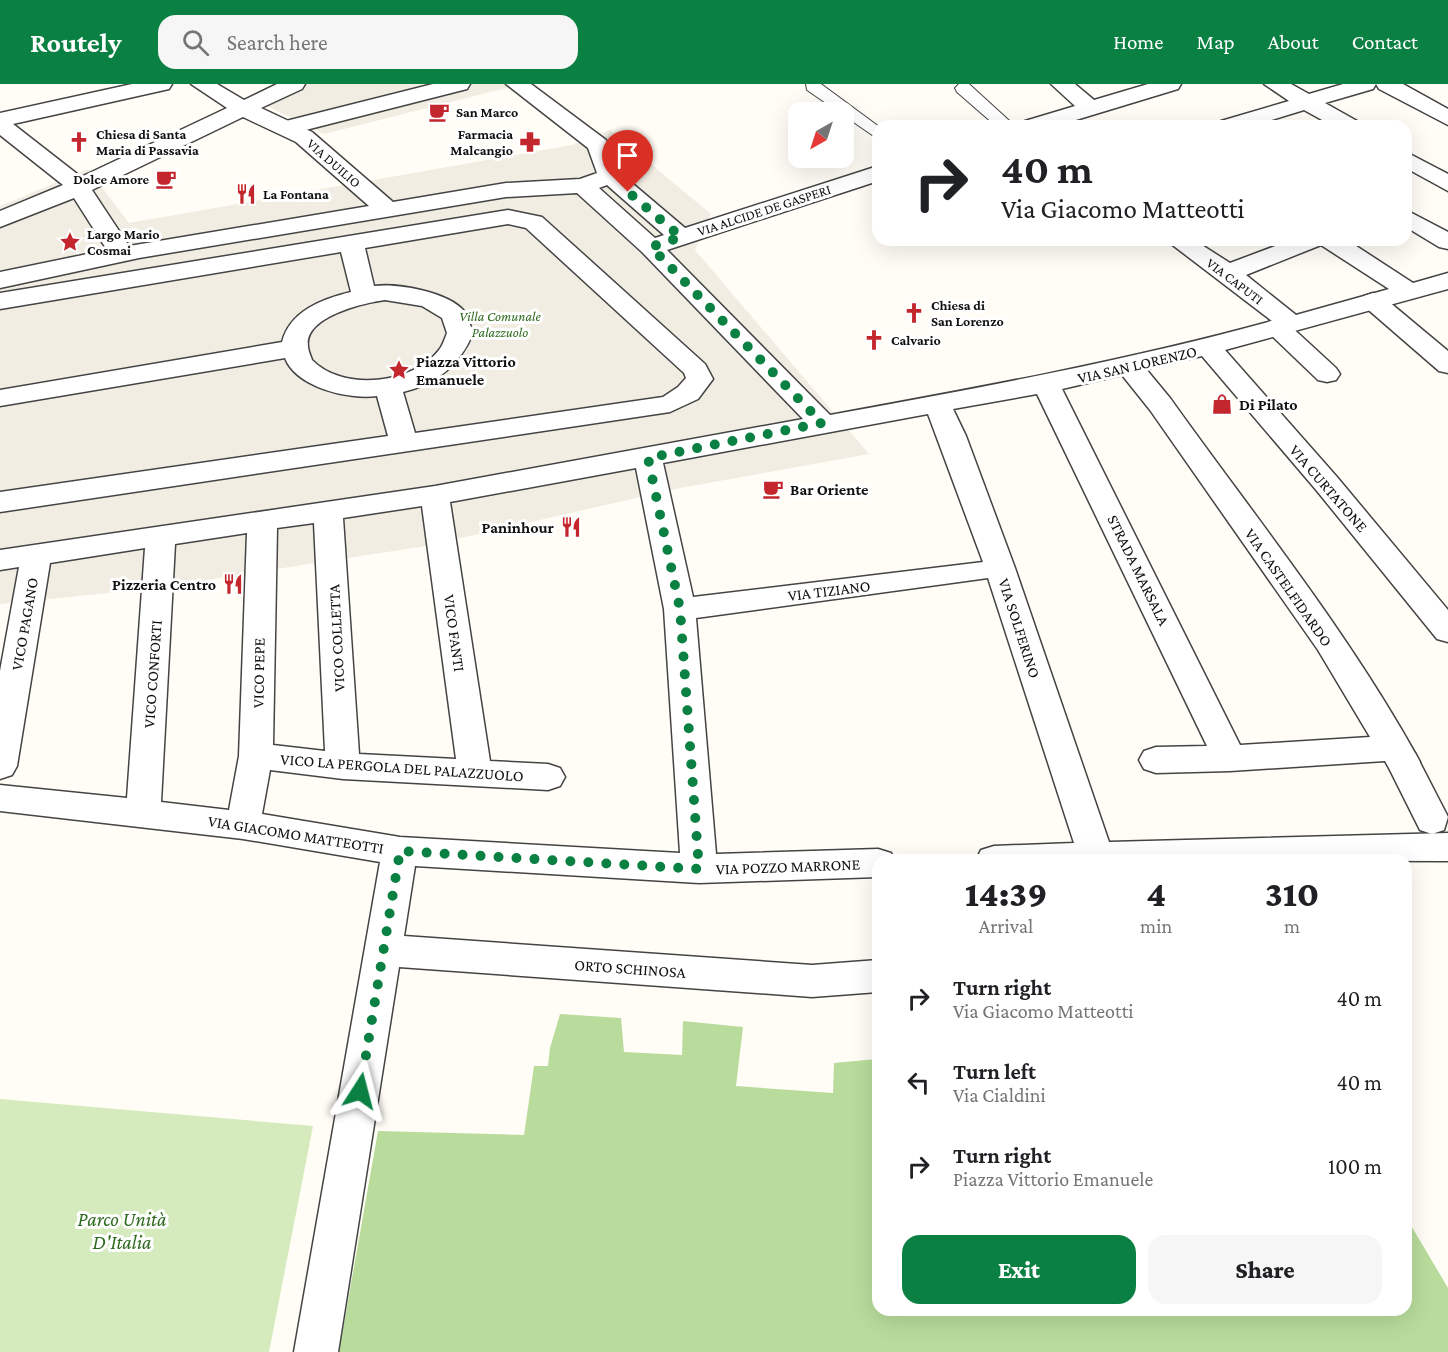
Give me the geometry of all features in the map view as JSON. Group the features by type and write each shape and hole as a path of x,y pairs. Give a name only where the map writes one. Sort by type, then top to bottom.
{"street":[{"path":"72,84 86,102"},
{"path":"3,115 86,102 161,84"},
{"name":"VIA DUILIO","path":"202,84 243,108 304,137 387,209"},
{"path":"0,220 79,187 294,84"},
{"path":"286,128 459,84"},
{"path":"517,84 598,145 610,176 681,237"},
{"path":"1062,84 1089,107"},
{"path":"1051,120 1170,84"},
{"path":"1275,84 1339,120"},
{"path":"1256,120 1365,84"},
{"path":"1387,84 1448,118"},
{"path":"3,115 79,187 122,254"},
{"path":"1412,163 1448,184"},
{"name":"VIA ALCIDE DE GASPERI","path":"651,247 872,175"},
{"path":"0,280 122,254 387,209 506,190 583,186 610,176"},
{"path":"583,186 651,247 822,423"},
{"path":"0,301 490,218 508,218 534,222 696,370 700,379 688,393 670,404 0,502"},
{"path":"1412,221 1448,242"},
{"path":"351,242 364,295"},
{"name":"VIA CAPUTI","path":"1187,246 1228,273 1283,325 1327,374"},
{"path":"1228,273 1298,246"},
{"path":"1339,246 1409,291"},
{"path":"0,268 62,257 79,262"},
{"name":"VIA SAN LORENZO","path":"822,423 841,422 1046,384 1129,366 1208,347 1448,281"},
{"path":"385,292 424,297 441,304 453,315 460,327 457,348 449,359 432,372 410,382 388,386 362,388 322,380 308,371 299,361 295,348 301,330 317,313 331,305 364,295 385,292"},
{"path":"1373,301 1448,365"},
{"name":"VIA CURTATONE","path":"1208,347 1327,483 1448,631"},
{"path":"0,398 295,348"},
{"name":"VIA CASTELFIDARDO","path":"1129,366 1160,404 1329,642 1399,755 1440,833"},
{"name":"STRADA MARSALA","path":"1046,384 1230,758"},
{"path":"388,386 404,443"},
{"name":"VIA SOLFERINO","path":"937,404 952,436 1000,568 1095,854"},
{"path":"0,560 435,495 648,458 822,423"},
{"path":"648,458 680,609 699,869"},
{"name":"VICO FANTI","path":"435,495 475,772"},
{"name":"VICO COLLETTA","path":"328,511 343,766"},
{"name":"VICO PEPE","path":"243,825 256,756 262,520"},
{"name":"VICO CONFORTI","path":"143,812 161,536"},
{"name":"VICO PAGANO","path":"0,766 36,554"},
{"name":"VIA TIZIANO","path":"680,609 978,571"},
{"path":"1156,760 1399,755"},
{"name":"VICO LA PERGOLA DEL PALAZZUOLO","path":"256,756 343,766 548,777"},
{"name":"VIA GIACOMO MATTEOTTI","path":"0,798 143,812 243,825 400,851 699,869"},
{"path":"1126,854 1440,833"},
{"path":"318,1343 400,851"},
{"name":"VIA POZZO MARRONE","path":"699,869 872,863"},
{"name":"ORTO SCHINOSA","path":"383,950 812,981 872,976"}],"lane":[{"path":"813,86 872,130"},
{"path":"963,88 999,120"}],"green space":[{"path":"560,1014 621,1018 624,1052 682,1055 683,1021 743,1027 736,1086 833,1093 834,1063 872,1059 872,1316 1412,1316 1412,1227 1448,1288 1448,1352 339,1352 378,1131 524,1135 534,1066 548,1066 550,1048"},
{"name":"Parco Unità D'Italia","path":"0,1099 313,1126 269,1352 0,1352"}],"shaded area":[{"path":"276,84 522,84 324,134 249,97"},
{"name":"Piazza Vittorio Emanuele","path":"610,130 711,214 695,250 869,454 680,488 426,546 148,589 0,604 0,206 88,169 129,223 572,145"}],"place":[{"name":"San Marco","path":"439,112"},
{"name":"Chiesa di Santa Maria di Passavia","path":"79,142"},
{"name":"Farmacia Malcangio","path":"530,142"},
{"name":"Dolce Amore","path":"166,179"},
{"name":"La Fontana","path":"246,194"},
{"name":"Largo Mario Cosmai","path":"70,242"},
{"name":"Chiesa di San Lorenzo","path":"914,313"},
{"name":"Calvario","path":"874,340"},
{"name":"Piazza Vittorio Emanuele","path":"399,370"},
{"name":"Di Pilato","path":"1222,404"},
{"name":"Bar Oriente","path":"773,489"},
{"name":"Paninhour","path":"571,527"},
{"name":"Pizzeria Centro","path":"233,584"}],"route":[{"path":"360,1091 400,851 699,869 680,609 648,458 822,423 651,247 681,237 628,192"}],"park label":[{"name":"Villa Comunale Palazzuolo","path":"500,324"}]}
